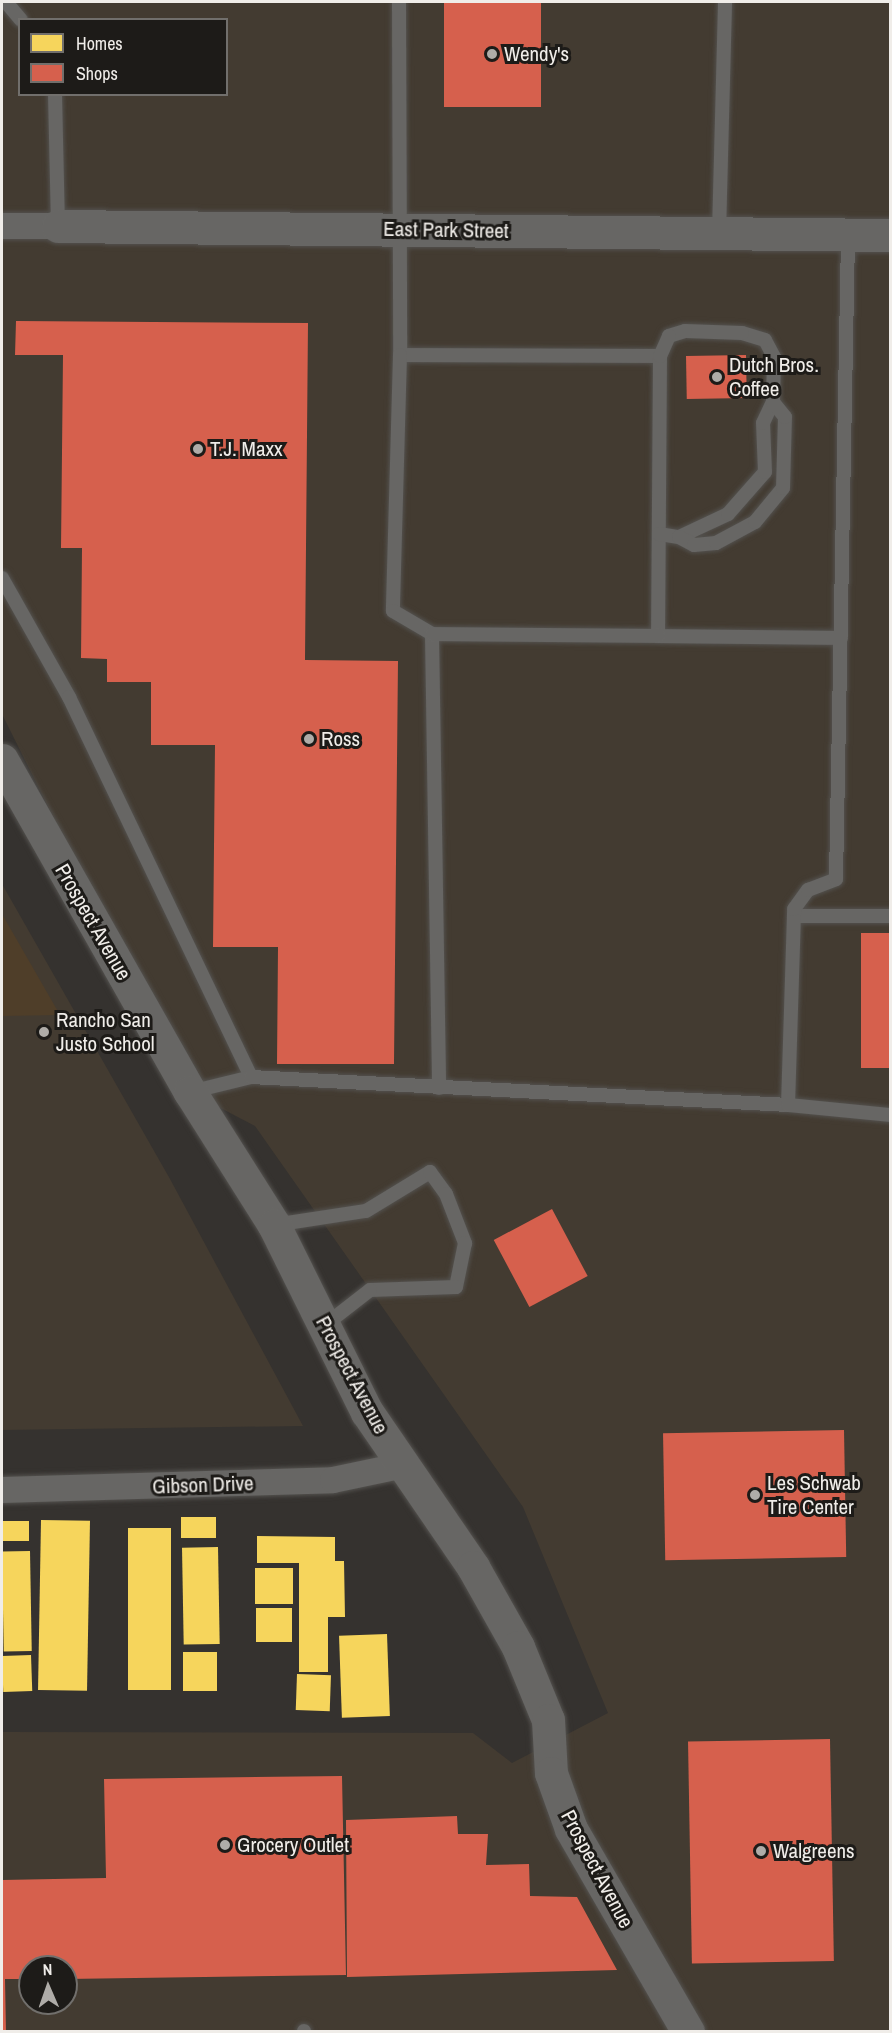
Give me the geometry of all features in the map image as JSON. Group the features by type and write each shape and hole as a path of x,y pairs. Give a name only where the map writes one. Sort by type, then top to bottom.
{"street":[{"name":"East Park Street","path":"2,226 891,235"},
{"name":"Prospect Avenue","path":"2,760 190,1092 274,1225 367,1412 473,1567 518,1647 548,1720 551,1773 571,1829 688,2031"},
{"name":"Gibson Drive","path":"2,1490 333,1480 404,1465"}],"lane":[{"path":"6,2 19,18"},
{"path":"399,2 404,230 393,611 432,634 841,638"},
{"path":"719,233 725,2"},
{"path":"55,96 58,226"},
{"path":"788,1105 794,916 808,890 836,879 848,234"},
{"path":"658,636 660,356 669,336 685,331 742,333 765,340 774,357 773,402 763,423 765,472 751,493 728,514 679,537"},
{"path":"400,355 660,356"},
{"path":"659,534 679,537 694,545 734,535 755,522 783,488 785,417 773,402"},
{"path":"2,578 69,697 251,1077"},
{"path":"432,634 439,1088"},
{"path":"794,916 891,916"},
{"path":"190,1092 251,1077 788,1105 891,1115"},
{"path":"274,1225 366,1211 430,1172 446,1194 465,1243 456,1287 370,1290 325,1325"}],"shaded area":[{"path":"2,2 890,2 890,2031 2,2031 2,1732 473,1733 512,1763 608,1713 523,1507 255,1126 190,1092 2,714"},
{"name":"Rancho San Justo School","path":"2,884 170,1179 303,1426 2,1430"},
{"path":"2,914 60,1015 2,1016"}],"building: Homes":[{"path":"181,1517 216,1517 216,1538 181,1538"},
{"path":"41,1520 90,1521 87,1691 38,1690"},
{"path":"2,1521 29,1521 29,1541 2,1541"},
{"path":"128,1528 171,1528 171,1690 128,1690"},
{"path":"257,1536 335,1537 335,1561 344,1561 345,1617 328,1617 328,1672 299,1672 299,1563 257,1563"},
{"path":"218,1547 220,1644 184,1645 182,1548"},
{"path":"2,1551 30,1551 32,1651 4,1651"},
{"path":"255,1568 293,1568 293,1604 255,1604"},
{"path":"256,1608 292,1608 292,1642 256,1642"},
{"path":"387,1634 390,1716 342,1718 339,1636"},
{"path":"183,1652 217,1652 217,1691 183,1691"},
{"path":"31,1655 32,1691 3,1692 2,1656"},
{"path":"297,1674 331,1675 330,1711 296,1710"}],"building: Shops":[{"name":"Wendy's","path":"444,2 541,2 541,107 444,107"},
{"path":"16,321 308,323 305,660 398,661 394,1064 277,1064 278,947 213,947 215,745 151,745 151,682 107,682 107,659 81,658 82,548 61,548 63,355 15,355"},
{"name":"Dutch Bros. Coffee","path":"746,355 747,398 687,399 686,356"},
{"path":"861,933 890,933 890,1068 861,1068"},
{"path":"552,1209 588,1276 529,1307 494,1240"},
{"name":"Les Schwab Tire Center","path":"844,1430 846,1557 665,1560 663,1433"},
{"name":"Walgreens","path":"830,1739 834,1961 692,1963 688,1741"},
{"name":"Grocery Outlet","path":"342,1776 346,1975 78,1979 78,1955 18,1955 18,1979 5,1979 6,2032 2,2032 2,1880 106,1878 104,1779"},
{"path":"457,1816 458,1834 488,1834 486,1865 529,1864 530,1896 577,1897 617,1970 347,1977 346,1820"}],"place":[{"name":"Wendy's","path":"492,54"},
{"name":"Dutch Bros. Coffee","path":"717,377"},
{"name":"T.J. Maxx","path":"198,449"},
{"name":"Ross","path":"309,739"},
{"name":"Rancho San Justo School","path":"44,1032"},
{"name":"Les Schwab Tire Center","path":"755,1495"},
{"name":"Grocery Outlet","path":"225,1845"},
{"name":"Walgreens","path":"761,1851"}]}
